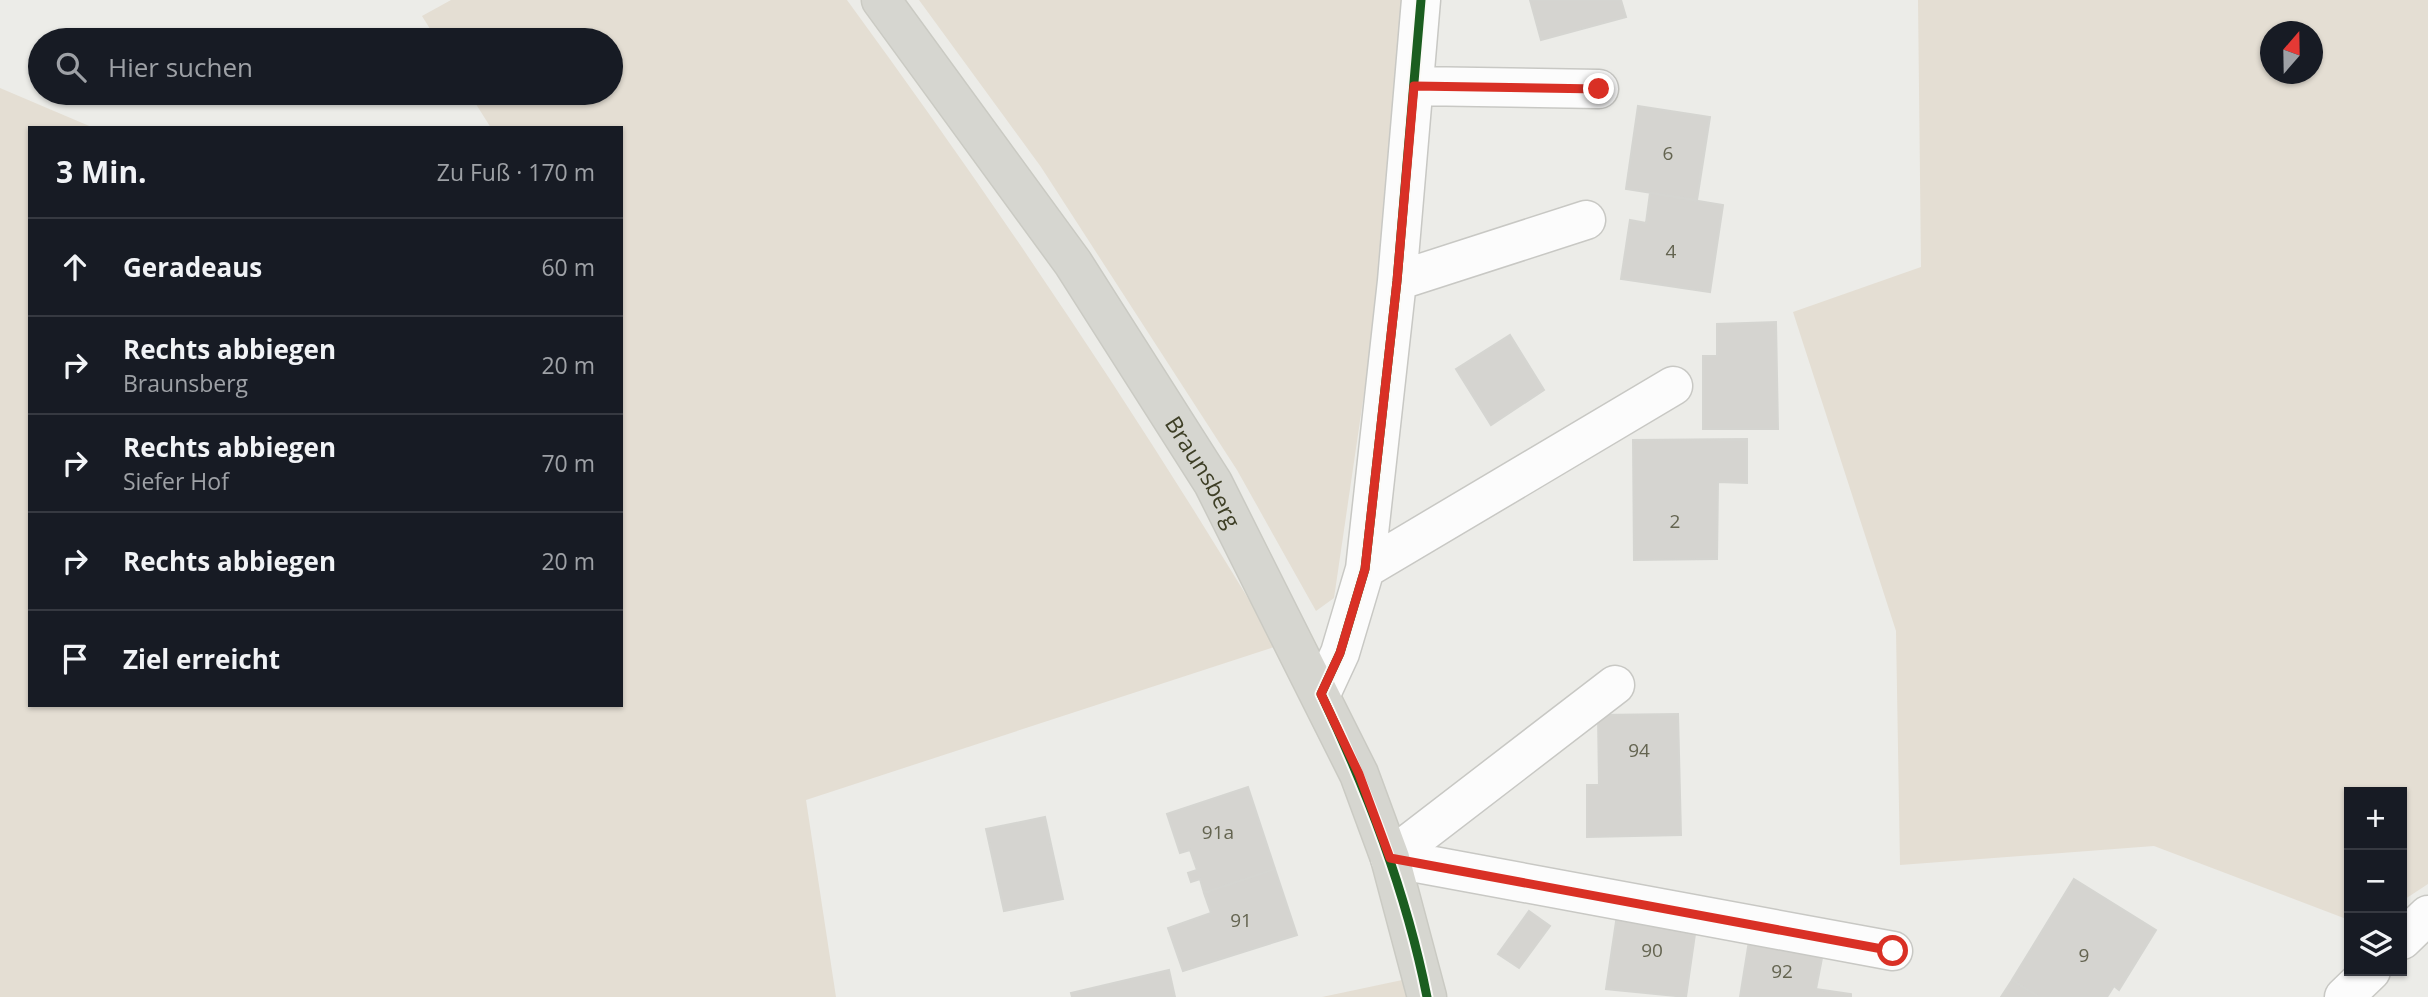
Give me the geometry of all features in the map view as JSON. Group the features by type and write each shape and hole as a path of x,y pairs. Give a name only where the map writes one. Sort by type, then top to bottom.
{"main road":[{"name":"Braunsberg","path":"881,0 1073,263 1213,483 1359,774 1390,858 1427,997"}],"street":[{"path":"1321,694 1340,653 1365,569 1397,281 1421,0"},
{"path":"1414,86 1599,89"},
{"path":"1397,281 1586,220"},
{"path":"1365,569 1673,386"},
{"path":"1390,858 1615,685"},
{"path":"1390,858 1893,951"},
{"path":"2407,935 2428,915"},
{"path":"2344,997 2366,976"}],"shaded area":[{"path":"451,0 847,0 960,158 1123,399 1277,646 806,800 836,997 0,997 0,88 28,100 28,105 40,105 89,126 28,126 28,707 623,707 623,126 490,126 477,105 623,105 623,28 430,28 422,16"},
{"path":"919,0 1406,0 1381,278 1334,598 1316,611 1237,470 1041,167"},
{"path":"1918,0 2428,0 2428,884 2407,898 2407,787 2344,787 2344,918 2154,846 1900,865 1896,631 1793,312 1921,267"},
{"path":"1407,979 1409,997 1322,997"}],"building":[{"path":"1530,0 1621,0 1626,17 1541,40"},
{"path":"1638,106 1710,117 1697,200 1626,189"},
{"path":"1650,193 1723,205 1710,292 1621,279 1630,220 1646,223"},
{"path":"1776,322 1778,429 1703,429 1703,356 1717,356 1717,324"},
{"path":"1510,335 1544,390 1491,425 1456,369"},
{"path":"1747,439 1747,483 1718,482 1717,559 1634,560 1633,440"},
{"path":"1678,714 1681,835 1587,837 1587,785 1599,785 1598,715"},
{"path":"1248,787 1275,869 1204,893 1200,879 1191,882 1188,873 1197,870 1190,850 1180,853 1167,814"},
{"path":"1045,817 1063,899 1004,911 986,829"},
{"path":"1275,869 1297,935 1183,971 1168,928 1211,913 1204,893"},
{"path":"2074,879 2156,930 2119,990 2114,986 2107,997 2039,997 2012,980"},
{"path":"1529,911 1550,926 1519,968 1498,954"},
{"path":"1617,915 1696,927 1686,997 1606,989"},
{"path":"1749,941 1823,953 1816,989 1851,994 1851,997 1740,997"},
{"path":"1169,970 1175,997 1072,997 1071,993"},
{"path":"2012,980 2039,997 2001,997"}],"cycle path":[{"path":"1421,0 1397,281 1365,569 1340,653 1321,694 1354,767 1383,842 1408,919 1427,997"}],"route":[{"path":"1599,89 1414,86 1397,281 1365,569 1340,653 1321,694 1359,774 1390,858 1893,951"}]}
